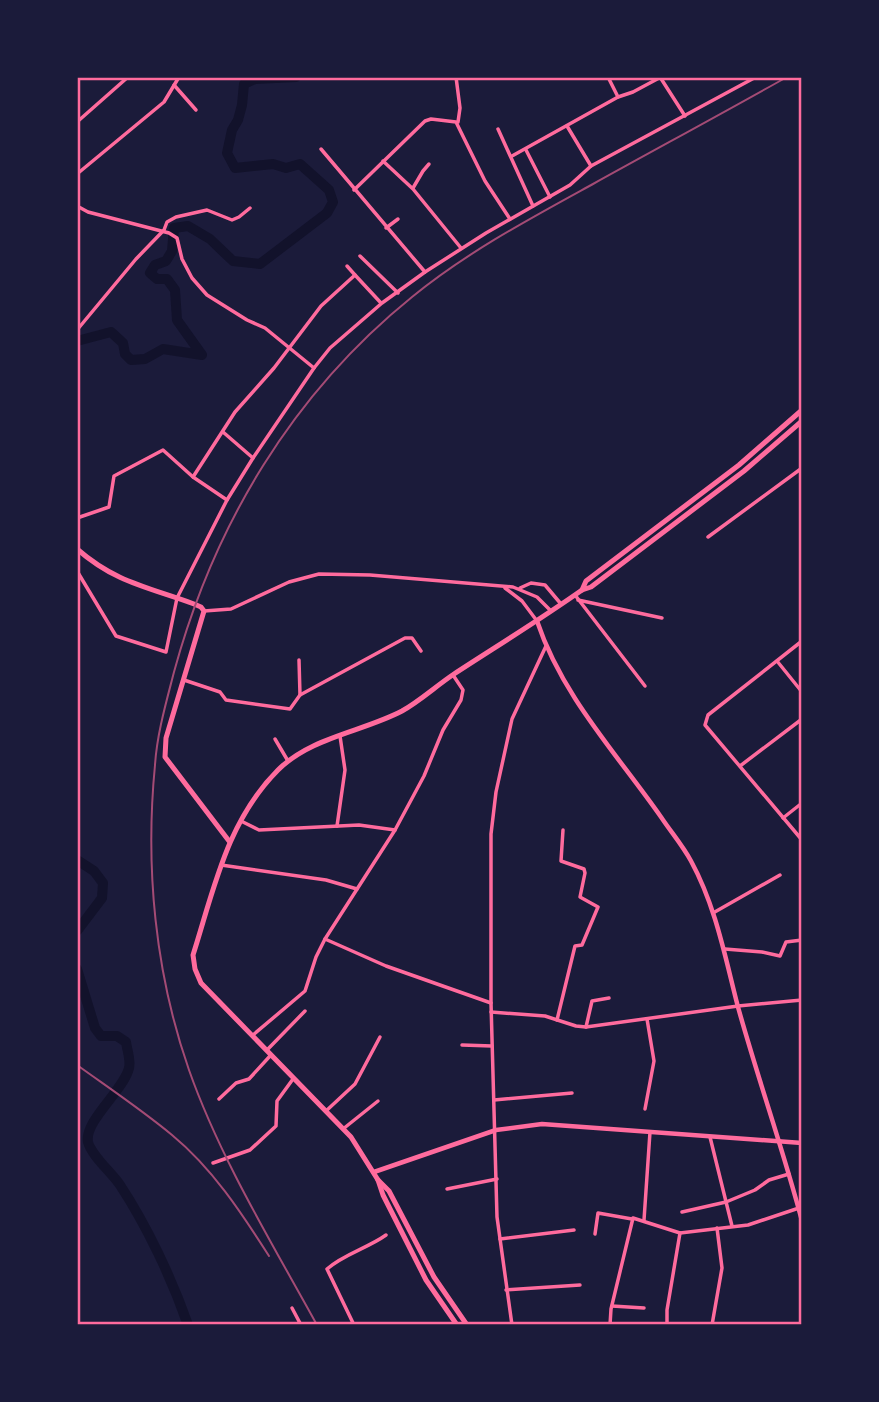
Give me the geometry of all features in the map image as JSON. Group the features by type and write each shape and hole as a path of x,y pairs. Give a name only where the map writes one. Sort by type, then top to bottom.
{"main road":[{"path":"457,1325 426,1280 380,1190 374,1172 343,1129 267,1054 201,983 193,963 193,955 229,841 256,796 288,761 304,750 406,709 561,604 576,598 586,582 739,465 802,410"},
{"path":"582,590 605,577 744,471 802,421"},
{"path":"77,550 100,568 130,583 201,607 204,611 166,738 165,757 229,841"},
{"path":"378,1180 389,1191 434,1277 467,1325"}],"street":[{"path":"77,122 128,77"},
{"path":"77,174 164,103 179,77"},
{"path":"456,77 460,108 458,122 485,181 510,219"},
{"path":"608,77 618,97"},
{"path":"512,156 618,97 661,77 685,116"},
{"path":"77,571 112,632 120,639 164,652 168,649 177,598 227,500 330,348 382,303 461,248 570,185 591,166 753,78"},
{"path":"174,85 197,110"},
{"path":"354,190 428,120 458,122"},
{"path":"567,126 591,166"},
{"path":"498,129 533,206"},
{"path":"321,149 425,272"},
{"path":"526,150 550,197"},
{"path":"383,161 413,190 461,248"},
{"path":"413,190 429,164"},
{"path":"77,206 88,212 164,230 177,238 187,268 206,295 265,328 314,368"},
{"path":"77,330 136,258 164,230 167,222 200,210 214,211 232,220 250,208"},
{"path":"386,228 398,219"},
{"path":"360,256 398,293"},
{"path":"347,266 382,303"},
{"path":"193,477 235,412 274,368 321,306 355,275"},
{"path":"223,432 253,458"},
{"path":"77,518 109,507 114,476 163,450 193,477 227,500"},
{"path":"708,537 802,468"},
{"path":"204,611 231,609 289,582 319,574 370,575 504,588 520,588 531,583 545,585 561,604"},
{"path":"504,588 522,601 537,621 546,646 578,705 690,859 725,949 738,1006 802,1221"},
{"path":"520,588 537,597 551,611"},
{"path":"576,598 662,618"},
{"path":"576,598 645,686"},
{"path":"184,680 220,692 226,700 274,709 290,709 300,695 409,636 421,651"},
{"path":"802,641 708,715 706,720 707,729 802,840"},
{"path":"512,1325 500,1239 496,1179 491,1012 491,834 496,792 512,719 546,646"},
{"path":"299,660 300,695"},
{"path":"777,661 802,692"},
{"path":"251,1036 305,991 325,939 395,830 424,776 443,730 461,700 463,690 453,675"},
{"path":"739,767 802,719"},
{"path":"337,826 345,771 340,736"},
{"path":"275,739 288,761"},
{"path":"783,818 802,803"},
{"path":"240,820 259,830 359,825 395,830"},
{"path":"558,1020 575,946 582,945 598,908 580,897 585,873 583,868 561,861 563,830"},
{"path":"221,865 326,880 358,889"},
{"path":"713,913 780,875"},
{"path":"325,939 386,966 491,1003"},
{"path":"725,949 780,956 786,942 802,940"},
{"path":"586,1027 592,1001 609,998"},
{"path":"491,1012 545,1016 586,1027 802,1000"},
{"path":"219,1099 236,1083 249,1079 267,1054 305,1012"},
{"path":"645,1110 654,1061 647,1019"},
{"path":"326,1111 355,1084 380,1037"},
{"path":"462,1045 492,1046"},
{"path":"213,1163 250,1150 276,1126 277,1101 293,1079"},
{"path":"494,1100 572,1093"},
{"path":"343,1129 378,1101"},
{"path":"374,1172 496,1130 542,1124 802,1143"},
{"path":"644,1220 650,1132"},
{"path":"710,1137 732,1226"},
{"path":"682,1212 726,1202 755,1191 769,1180 789,1174"},
{"path":"447,1189 496,1179"},
{"path":"595,1234 598,1213 644,1220 680,1233 748,1224 799,1208"},
{"path":"610,1325 632,1219"},
{"path":"712,1325 722,1268 717,1228"},
{"path":"500,1239 574,1230"},
{"path":"667,1325 680,1233"},
{"path":"354,1325 327,1269 386,1235"},
{"path":"506,1290 580,1285"},
{"path":"612,1306 644,1308"},
{"path":"292,1308 300,1325"}],"waterway":[{"path":"77,341 111,332 123,343 125,354 131,360 145,359 163,349 202,355 177,320 175,290 167,279 157,279 150,273 155,265 166,261 172,251 174,228 188,226 210,239 233,261 260,264 327,213 333,202 329,190 300,164 286,168 273,164 235,168 227,153 242,105 244,84 255,79 296,77"},
{"path":"77,860 94,871 103,883 102,898 77,931"},
{"path":"77,969 95,1028 101,1036 117,1036 126,1042 130,1062 126,1077 92,1125 88,1142 97,1158 120,1185 140,1218 167,1271 188,1325"}],"railway":[{"path":"317,1325 248,1200 202,1103 177,1033 161,958 152,881 155,765 165,707 191,618 211,565 235,514 263,466 330,376 369,335 433,281 500,236 787,77"},
{"path":"77,1065 187,1148 225,1191 269,1256"}]}
